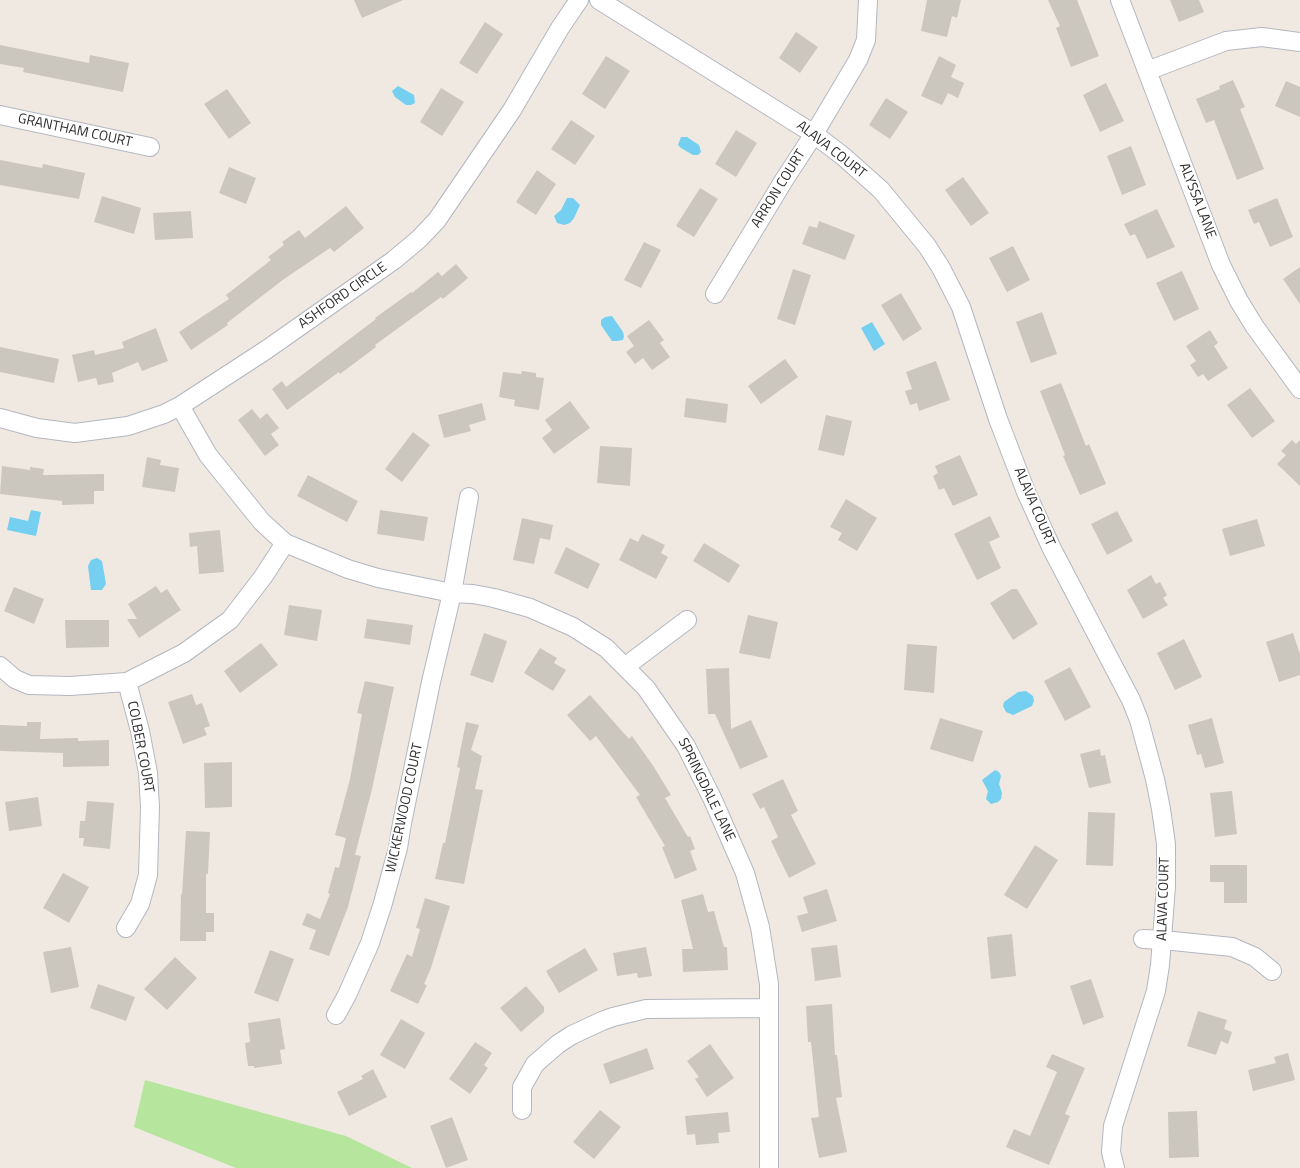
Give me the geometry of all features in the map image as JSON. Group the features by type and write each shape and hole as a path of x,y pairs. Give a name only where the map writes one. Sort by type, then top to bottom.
{"street":[{"name":"ASHFORD CIRCLE","path":"0,418 37,428 75,433 128,426 164,414 180,406 394,260 419,239 437,220 512,110 560,28 579,0"},
{"name":"ALAVA COURT","path":"599,0 814,134 881,190 927,246 941,268 961,307 1000,424 1026,492 1052,549 1139,720 1155,779 1165,835 1164,940 1156,991 1113,1126 1111,1152 1114,1168"},
{"name":"ARRON COURT","path":"715,294 858,60 866,40 868,0"},
{"name":"ALYSSA LANE","path":"1120,0 1211,239 1230,282 1255,327 1300,389"},
{"path":"1147,71 1226,41 1262,37 1300,42"},
{"name":"GRANTHAM COURT","path":"0,115 150,147"},
{"name":"SPRINGDALE LANE","path":"180,406 208,455 262,522 285,543 348,569 378,578 452,593 494,598 530,608 573,627 606,648 646,688 686,746 713,800 745,873 760,926 769,984 769,1168"},
{"name":"WICKERWOOD COURT","path":"336,1015 362,962 383,903 398,848 431,682 452,593 469,497"},
{"path":"0,666 16,679 29,685 70,686 126,682 184,654 230,620 263,577 285,543"},
{"path":"626,666 687,620"},
{"name":"COLBER COURT","path":"126,682 140,731 148,773 150,807 148,875 140,904 126,928"},
{"path":"1143,939 1232,947 1255,957 1272,971"},
{"path":"522,1110 522,1087 535,1064 558,1044 602,1021 646,1009 769,1008"}],"green space":[{"path":"145,1080 346,1136 412,1168 236,1168 134,1127"}],"water":[{"path":"398,86 414,95 415,103 406,105 395,97 392,91"},
{"path":"681,137 687,137 699,145 701,152 698,155 693,155 681,148 678,145"},
{"path":"567,198 573,198 580,205 570,223 564,225 557,223 554,216 561,210"},
{"path":"612,316 623,332 623,340 612,341 601,325 601,320"},
{"path":"872,322 885,344 874,351 861,328"},
{"path":"31,510 41,512 36,536 7,530 10,517 28,521"},
{"path":"97,558 102,561 106,584 102,590 91,590 88,566 91,560"},
{"path":"1026,691 1033,696 1032,706 1013,715 1006,712 1003,706 1004,702 1018,692"},
{"path":"995,770 1001,776 999,784 1002,793 1001,799 998,802 991,804 986,799 988,791 982,780"}],"building":[{"path":"354,0 403,0 362,18"},
{"path":"927,0 961,0 957,18 952,16 947,37 921,31"},
{"path":"1048,0 1077,0 1099,56 1071,67 1056,28 1060,26"},
{"path":"1170,0 1199,0 1204,12 1179,22"},
{"path":"485,22 503,34 477,74 459,63"},
{"path":"796,32 818,47 800,73 779,58"},
{"path":"0,45 89,63 90,55 129,63 123,92 23,72 24,68 0,64"},
{"path":"606,56 630,71 605,109 582,94"},
{"path":"939,56 956,65 951,77 964,83 958,98 948,93 942,105 921,96"},
{"path":"1233,80 1245,107 1240,109 1264,169 1237,180 1214,120 1206,123 1196,99 1220,89 1219,86"},
{"path":"1286,81 1300,87 1300,117 1275,106"},
{"path":"1106,83 1124,121 1100,132 1083,95"},
{"path":"441,88 464,102 442,136 420,122"},
{"path":"227,89 251,123 229,139 204,104"},
{"path":"886,98 908,112 890,139 869,125"},
{"path":"571,120 595,136 575,165 551,149"},
{"path":"736,130 757,143 736,177 715,164"},
{"path":"1131,146 1146,185 1122,195 1107,156"},
{"path":"0,160 42,168 43,164 85,173 79,199 0,185"},
{"path":"229,167 256,178 246,204 219,193"},
{"path":"537,170 556,184 536,215 516,202"},
{"path":"963,177 989,213 971,226 945,190"},
{"path":"700,188 718,199 694,237 676,226"},
{"path":"102,196 141,208 134,234 94,222"},
{"path":"1277,198 1293,237 1270,247 1259,222 1254,224 1248,210"},
{"path":"346,206 364,228 334,252 330,248 284,279 227,323 228,325 191,350 179,332 229,299 226,295 271,260 268,257 284,245 282,242 299,230 305,238"},
{"path":"1157,209 1175,247 1147,259 1135,234 1130,236 1124,224"},
{"path":"191,211 193,238 155,240 153,213"},
{"path":"819,221 855,235 845,260 802,244 809,226 817,228"},
{"path":"644,242 661,250 641,288 624,280"},
{"path":"1013,246 1030,280 1007,292 989,258"},
{"path":"456,264 468,278 443,299 441,297 375,345 376,347 340,374 339,372 287,410 272,389 282,381 286,387 438,272 442,276"},
{"path":"1300,267 1300,304 1283,279"},
{"path":"793,269 811,275 795,325 777,319"},
{"path":"1182,271 1199,309 1174,321 1156,283"},
{"path":"901,293 922,329 903,341 881,305"},
{"path":"1042,312 1057,354 1031,363 1016,322"},
{"path":"649,320 664,340 660,343 670,357 652,370 643,358 635,364 626,352 634,346 627,336"},
{"path":"156,328 168,361 142,371 138,362 112,373 114,382 98,385 96,378 78,382 72,355 94,350 95,355 124,348 122,342"},
{"path":"1210,330 1218,343 1214,346 1228,368 1208,381 1203,374 1198,377 1190,365 1196,361 1186,346"},
{"path":"0,347 59,359 54,383 0,372"},
{"path":"785,359 798,377 761,404 748,386"},
{"path":"936,361 950,400 919,411 917,403 910,405 905,391 912,389 906,372"},
{"path":"522,371 536,373 536,377 544,378 539,410 514,406 515,400 499,397 503,372 521,374"},
{"path":"1061,383 1086,446 1089,444 1106,484 1080,495 1063,456 1065,455 1040,391"},
{"path":"1250,388 1275,421 1252,438 1227,405"},
{"path":"686,398 728,404 726,423 684,417"},
{"path":"570,401 590,428 554,454 542,438 552,430 545,420"},
{"path":"482,403 486,420 469,425 471,431 444,438 438,415"},
{"path":"252,409 260,419 267,413 279,428 271,434 279,445 265,456 238,420"},
{"path":"826,415 852,421 844,456 818,450"},
{"path":"413,432 430,445 402,482 385,469"},
{"path":"1292,440 1296,444 1300,440 1300,486 1277,464 1286,455 1281,451"},
{"path":"600,446 632,448 630,486 597,483"},
{"path":"960,455 978,495 953,506 944,488 939,490 933,476 938,473 935,466"},
{"path":"147,457 161,460 160,465 179,468 175,492 142,487"},
{"path":"2,466 30,470 30,467 44,469 43,475 104,474 104,491 94,491 94,504 62,505 62,501 0,494"},
{"path":"308,475 358,501 347,522 297,496"},
{"path":"846,499 877,518 857,551 838,540 842,533 830,527"},
{"path":"380,510 428,517 424,541 377,534"},
{"path":"1117,511 1133,541 1107,555 1091,524"},
{"path":"990,516 1000,537 989,542 1001,568 977,580 954,534"},
{"path":"522,518 553,525 550,540 540,538 534,564 513,560"},
{"path":"1257,519 1265,546 1230,556 1222,529"},
{"path":"220,530 224,572 199,574 197,546 190,547 189,533"},
{"path":"642,534 665,545 661,553 668,557 656,579 619,560 630,538 638,542"},
{"path":"704,543 740,565 729,583 693,561"},
{"path":"566,547 600,564 588,589 554,573"},
{"path":"1151,575 1156,584 1160,582 1167,595 1163,598 1168,605 1143,619 1127,590"},
{"path":"156,586 161,593 167,589 181,610 139,638 127,619 137,619 128,604"},
{"path":"14,587 44,599 34,624 4,611"},
{"path":"1012,589 1017,589 1038,624 1013,640 990,603"},
{"path":"289,605 322,610 317,641 284,635"},
{"path":"748,615 778,622 770,659 739,653"},
{"path":"367,619 413,625 410,645 364,638"},
{"path":"65,620 109,620 109,647 66,648"},
{"path":"484,633 507,641 493,683 470,675"},
{"path":"1293,633 1300,654 1300,675 1279,682 1266,642"},
{"path":"1184,639 1202,677 1175,690 1157,653"},
{"path":"261,643 278,665 240,693 224,671"},
{"path":"907,644 937,646 934,693 904,690"},
{"path":"540,648 557,658 554,663 566,670 553,691 524,673"},
{"path":"1070,667 1091,707 1065,721 1044,681"},
{"path":"729,668 731,729 751,720 768,757 740,769 715,714 708,714 706,669"},
{"path":"365,681 394,687 372,789 355,855 361,856 348,907 329,956 309,949 316,930 302,925 307,913 320,919 330,894 328,893 335,867 339,868 346,838 335,835 350,779 362,714 357,713"},
{"path":"192,694 196,705 202,703 210,726 204,728 207,735 183,744 168,702"},
{"path":"590,695 629,739 632,736 654,767 671,795 665,798 688,837 690,836 695,849 690,851 697,870 675,879 662,847 665,846 636,797 640,795 596,736 590,741 567,715"},
{"path":"940,718 983,731 973,762 930,749"},
{"path":"1212,718 1224,763 1205,768 1201,754 1197,755 1188,725"},
{"path":"27,722 41,722 40,739 78,738 78,741 109,740 109,766 63,767 63,753 0,751 0,725 27,726"},
{"path":"466,722 479,725 471,750 482,756 475,789 483,790 464,884 435,879 443,843 445,843 460,768 457,767"},
{"path":"1100,749 1101,756 1105,755 1111,783 1089,788 1080,754"},
{"path":"232,762 232,807 205,808 204,763"},
{"path":"783,779 798,811 791,815 816,864 789,878 771,841 778,837 764,807 760,809 752,794"},
{"path":"1232,791 1237,834 1215,837 1210,793"},
{"path":"38,797 42,826 9,831 5,802"},
{"path":"87,801 114,803 110,849 83,846 84,838 79,838 80,821 85,821"},
{"path":"1088,812 1115,813 1113,866 1086,865"},
{"path":"186,831 210,832 208,874 206,874 206,913 214,913 214,932 206,932 206,941 180,941 181,894"},
{"path":"1035,845 1058,860 1027,909 1004,895"},
{"path":"1210,865 1247,865 1247,903 1224,903 1224,882 1210,882"},
{"path":"63,873 89,887 69,923 43,908"},
{"path":"827,889 837,921 802,932 797,916 808,913 803,897"},
{"path":"703,894 708,912 714,911 724,947 727,947 728,970 683,972 682,949 693,949 681,900"},
{"path":"425,898 450,906 431,968 424,984 427,985 418,1004 390,991 407,954 412,957 420,929 416,928"},
{"path":"1012,934 1016,976 991,979 987,937"},
{"path":"837,945 841,977 815,981 811,948"},
{"path":"71,947 79,987 51,993 43,952"},
{"path":"646,947 652,976 638,978 637,973 617,976 613,953"},
{"path":"585,948 598,970 559,993 546,971"},
{"path":"270,950 294,959 278,1002 254,993"},
{"path":"175,957 197,978 167,1010 144,989"},
{"path":"1091,979 1104,1017 1083,1025 1070,986"},
{"path":"98,984 135,997 126,1021 90,1008"},
{"path":"526,986 544,1007 544,1012 521,1032 500,1008"},
{"path":"832,1004 835,1055 837,1055 842,1097 836,1098 847,1152 819,1158 811,1118 819,1117 811,1042 808,1042 806,1006"},
{"path":"1198,1011 1227,1020 1224,1029 1232,1032 1228,1044 1221,1041 1216,1055 1187,1046"},
{"path":"280,1018 285,1049 280,1050 282,1064 254,1068 254,1066 248,1066 245,1043 250,1042 248,1023"},
{"path":"401,1019 425,1033 405,1069 380,1055"},
{"path":"475,1042 492,1053 484,1065 488,1068 470,1094 449,1079"},
{"path":"710,1044 734,1078 707,1097 695,1079 699,1077 687,1061"},
{"path":"647,1048 654,1069 610,1084 603,1064"},
{"path":"1288,1053 1295,1080 1253,1091 1248,1070 1276,1063 1274,1057"},
{"path":"1052,1054 1085,1068 1065,1114 1070,1116 1049,1165 1006,1147 1014,1129 1030,1136 1057,1072 1046,1067"},
{"path":"373,1069 387,1097 349,1116 337,1092 363,1079 361,1076"},
{"path":"600,1110 621,1127 594,1159 573,1142"},
{"path":"1197,1111 1199,1157 1169,1158 1168,1112"},
{"path":"728,1112 730,1132 718,1133 719,1143 696,1145 695,1134 687,1135 685,1116"},
{"path":"452,1117 468,1160 446,1168 430,1126"}]}
